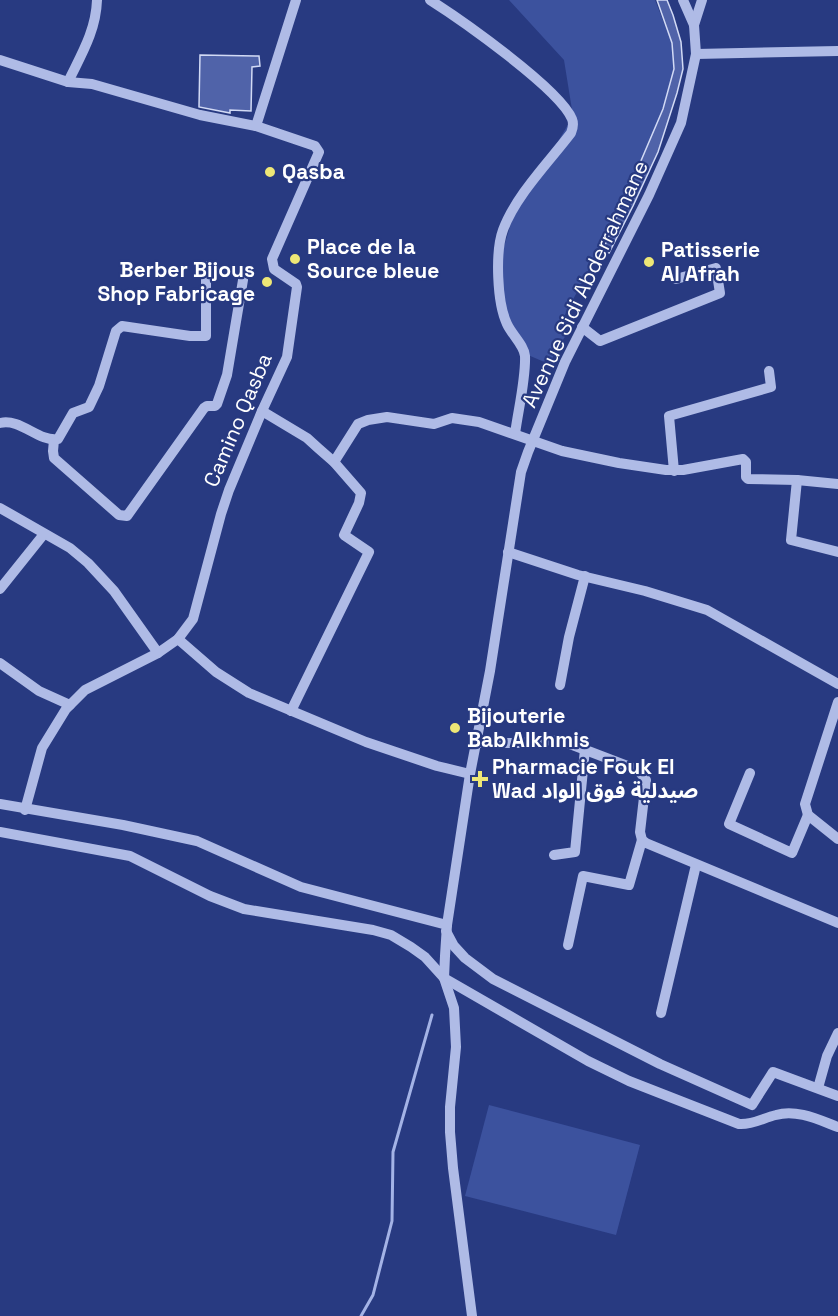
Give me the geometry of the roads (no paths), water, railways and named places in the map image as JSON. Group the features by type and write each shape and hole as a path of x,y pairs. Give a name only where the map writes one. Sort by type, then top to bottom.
{"street":[{"path":"68,82 91,35 97,0"},
{"path":"0,60 68,82 92,84 200,115 256,126 296,0"},
{"name":"Avenue Sidi Abderrahmane","path":"444,978 447,928 470,774 521,472 565,362 649,195 681,123 696,54 694,25 683,0"},
{"path":"694,25 702,0"},
{"path":"435,1 542,84 562,105 573,125 571,133 508,218 500,241 497,270 504,313 506,322 525,355 515,434"},
{"path":"696,54 838,51"},
{"name":"Camino Qasba","path":"24,810 42,748 50,732 70,705 85,690 158,653 178,639 193,619 221,514 262,411 287,357 297,291 296,284 274,269 272,259 319,152 315,146 256,126"},
{"path":"54,440 58,439 73,413 89,406 99,386 116,331 122,326 190,336 204,337 207,335 206,266"},
{"path":"582,327 600,341 720,293 716,268 676,279"},
{"path":"54,440 54,459 119,515 127,516 204,408 218,404 227,375 243,280"},
{"path":"674,471 669,416 771,387 769,372"},
{"path":"262,411 306,438 334,462 361,495 344,535 369,552 291,711"},
{"path":"334,462 356,427 363,422 387,417 434,424 457,418 479,422 562,451 619,463 674,471 743,459 746,462 748,479 838,484"},
{"path":"0,423 21,426 54,440"},
{"path":"796,480 791,540 838,552"},
{"path":"0,508 70,548 101,575 158,653"},
{"path":"0,589 44,534"},
{"path":"508,552 707,610 838,684"},
{"path":"560,685 569,637 585,576"},
{"path":"178,639 233,685 366,741 437,766 470,774"},
{"path":"0,663 39,691 70,705"},
{"path":"838,702 805,804 808,815 838,839"},
{"path":"477,743 562,741 631,767 644,776 646,784 640,832 642,840 629,885 583,876 568,945"},
{"path":"554,855 575,852 585,749"},
{"path":"750,773 729,824 792,853 808,815"},
{"path":"0,804 24,810 123,825 197,841 301,887 447,928 454,946 465,958 493,979 660,1064 752,1104 773,1072 838,1096"},
{"path":"0,832 130,856 210,896 244,909 391,935 425,957 444,978 629,1081 729,1121 746,1125 788,1113 838,1127"},
{"path":"642,840 696,865 838,923"},
{"path":"661,1012 696,865"},
{"path":"444,978 454,1008 456,1047 450,1132 472,1316"},
{"path":"818,1088 827,1056 838,1033"}],"waterway":[{"path":"361,1316 373,1295 392,1221 393,1152 432,1015"}],"place":[{"name":"Qasba","path":"270,172"},
{"name":"Place de la Source bleue","path":"295,259"},
{"name":"Patisserie Al Afrah","path":"649,262"},
{"name":"Berber Bijous Shop Fabricage","path":"267,282"},
{"name":"Bijouterie Bab Alkhmis","path":"455,728"},
{"name":"Pharmacie Fouk El Wad صيدلية فوق الواد","path":"480,779"}]}
